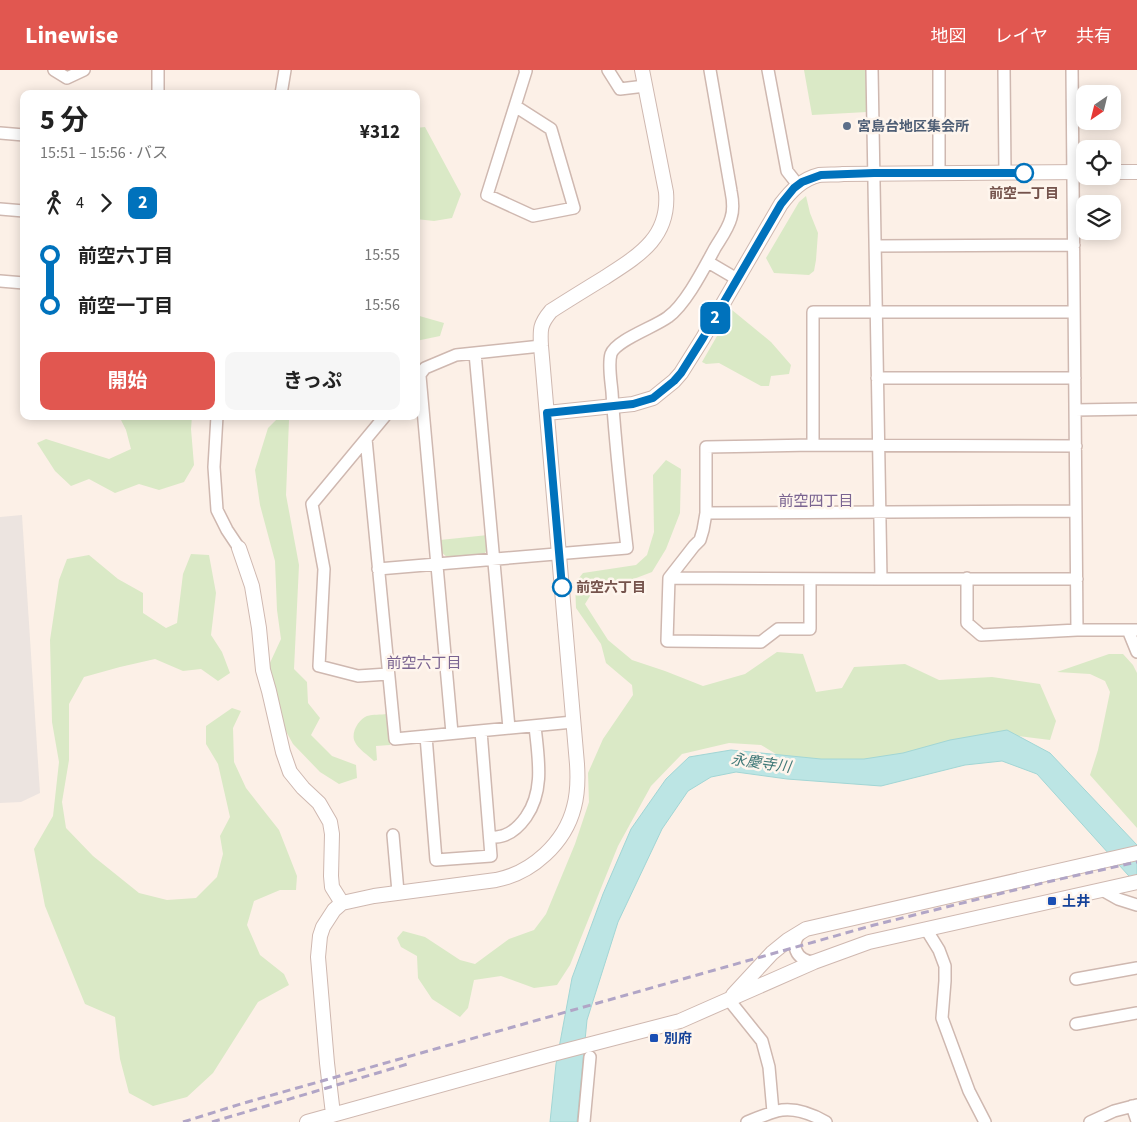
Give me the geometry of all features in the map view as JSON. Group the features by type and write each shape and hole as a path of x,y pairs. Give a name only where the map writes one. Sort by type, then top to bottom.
{"street":[{"path":"54,70 67,78 84,70"},
{"path":"158,70 158,90"},
{"path":"282,90 285,70"},
{"path":"515,106 551,129 574,208 533,216 487,195 525,70"},
{"path":"608,70 620,89 645,86"},
{"path":"334,1118 327,1063 318,947 323,927 334,910 342,903 398,892 507,878 526,869 542,858 560,837 571,818 578,785 540,330 543,319 551,311 640,255 656,236 661,226 667,202 666,192 642,70"},
{"path":"378,569 626,548 613,406 611,353 617,346 628,339 668,317 682,304 728,226 733,209 710,70"},
{"path":"768,70 787,171 798,185"},
{"path":"872,70 881,579"},
{"path":"939,70 939,173"},
{"path":"1004,70 1005,173"},
{"path":"1072,70 1077,140"},
{"path":"0,133 20,135"},
{"path":"1121,172 1137,172"},
{"path":"547,413 633,404 653,398 674,381 681,373 781,204 798,185 808,179 821,175 874,173 1076,173"},
{"path":"1077,630 1074,245 1078,185"},
{"path":"0,209 20,211"},
{"path":"875,246 1074,245"},
{"path":"708,262 737,280"},
{"path":"0,281 20,283"},
{"path":"813,445 813,312 1074,312"},
{"path":"420,375 425,368 456,355 541,346"},
{"path":"475,353 509,728"},
{"path":"877,378 1075,378"},
{"path":"420,399 452,733"},
{"path":"1075,410 1137,409"},
{"path":"217,420 214,467 217,510 238,548 252,586 263,670 283,752 290,772 319,803 330,822 332,834 332,887 342,903"},
{"path":"382,420 312,504 324,569 319,666 358,676 388,674"},
{"path":"366,439 395,738 573,722"},
{"path":"810,579 810,629 778,629 760,642 667,641 668,578 700,540 706,514 706,447 813,445 1076,446"},
{"path":"706,514 1076,511"},
{"path":"668,578 1077,579"},
{"path":"967,578 966,624 982,635 1077,630 1132,630 1137,652"},
{"path":"490,838 505,835 514,830 522,823 534,803 539,782 535,726"},
{"path":"426,736 436,860 491,856 480,731"},
{"path":"393,835 398,892"},
{"path":"729,1000 772,953 806,929 1137,853"},
{"path":"307,1122 334,1118 549,1055 591,1050 680,1022 814,962 869,942 1137,882"},
{"path":"1102,890 1118,899 1137,905"},
{"path":"806,929 796,938 796,952 804,960 814,962"},
{"path":"926,929 939,950 945,966 942,1018 969,1091 985,1122"},
{"path":"1076,979 1137,968"},
{"path":"729,1000 762,1041 770,1066 773,1112"},
{"path":"1076,1024 1137,1013"},
{"path":"584,1122 591,1050"},
{"path":"1090,1122 1114,1111 1135,1105 1137,1121"},
{"path":"747,1122 779,1110 796,1111 826,1122"}],"shaded area":[{"path":"22,515 40,793 21,802 0,803 0,517"}],"green space":[{"path":"804,70 867,70 867,112 812,115"},
{"path":"425,127 461,194 452,218 434,221 420,219 420,128"},
{"path":"806,196 818,233 814,271 809,275 774,273 766,258 799,202"},
{"path":"732,310 771,342 791,365 789,374 771,376 769,386 761,386 719,363 706,364 702,362"},
{"path":"420,316 444,323 440,336 420,340"},
{"path":"121,420 192,420 194,465 184,482 159,490 139,484 115,493 89,479 71,486 55,471 37,443 46,439 109,459 131,449"},
{"path":"276,420 289,420 286,495 299,565 294,669 307,682 308,703 320,718 311,735 332,756 356,765 357,778 339,784 320,772 293,744 282,724 269,665 281,639 277,610 275,561 260,505 255,470 268,428"},
{"path":"666,460 681,469 680,513 666,549 652,572 593,591 585,604 608,640 632,660 703,686 745,674 777,652 803,654 816,692 842,688 854,667 905,664 939,680 992,677 1040,684 1056,721 1050,740 1010,735 807,773 761,745 729,743 682,754 651,786 618,846 570,965 557,985 534,988 501,976 474,980 468,1008 460,1017 432,999 418,978 417,956 401,947 397,938 403,931 425,937 460,960 475,964 509,939 534,930 546,914 575,844 589,802 588,773 603,739 633,695 632,685 606,663 601,644 576,608 575,583 583,573 636,565 647,555 654,532 653,475"},
{"path":"488,535 489,548 484,554 447,557 441,552 440,540"},
{"path":"191,554 209,555 216,593 211,635 222,652 230,673 218,681 201,669 183,671 155,659 84,677 69,704 69,760 62,802 66,828 93,856 139,893 167,900 196,898 217,877 223,854 220,836 230,817 218,764 206,744 206,726 232,708 241,711 233,728 234,762 246,788 279,830 297,876 296,890 280,890 254,901 247,925 260,955 284,974 289,985 258,1002 213,1073 187,1097 153,1106 129,1093 120,1059 115,1017 85,1004 45,906 34,849 53,816 59,762 52,722 50,640 59,580 67,559 89,555 118,579 143,593 143,613 166,628 177,623 183,574"},
{"path":"1109,654 1123,654 1133,665 1137,673 1137,828 1090,775 1098,750 1110,692 1105,681 1090,674 1057,672"},
{"path":"387,714 390,745 376,746 377,760 374,761 356,744 354,731 358,723 367,716"}],"water":[{"name":"永慶寺川","path":"1007,730 1050,753 1137,845 1137,885 1037,774 1002,761 965,765 881,786 787,779 736,772 711,777 688,791 662,829 618,922 587,1020 577,1122 550,1122 556,1064 572,978 603,894 631,829 666,779 689,757 731,750 821,759 864,759 903,753 950,740"}],"railway":[{"path":"183,1122 244,1103 874,925 1047,882 1137,862"},
{"path":"212,1122 411,1063"}],"bus line":[{"name":"2","path":"562,587 547,413 633,404 653,398 674,381 703,338 781,204 794,188 802,182 821,175 1024,173"}],"place":[{"name":"宮島台地区集会所","path":"847,126"},
{"name":"前空一丁目","path":"1024,173"},
{"name":"前空六丁目","path":"562,587"},
{"name":"土井","path":"1052,901"},
{"name":"別府","path":"654,1038"}],"district":[{"name":"前空四丁目","path":"816,501"},
{"name":"前空六丁目","path":"424,663"}]}
